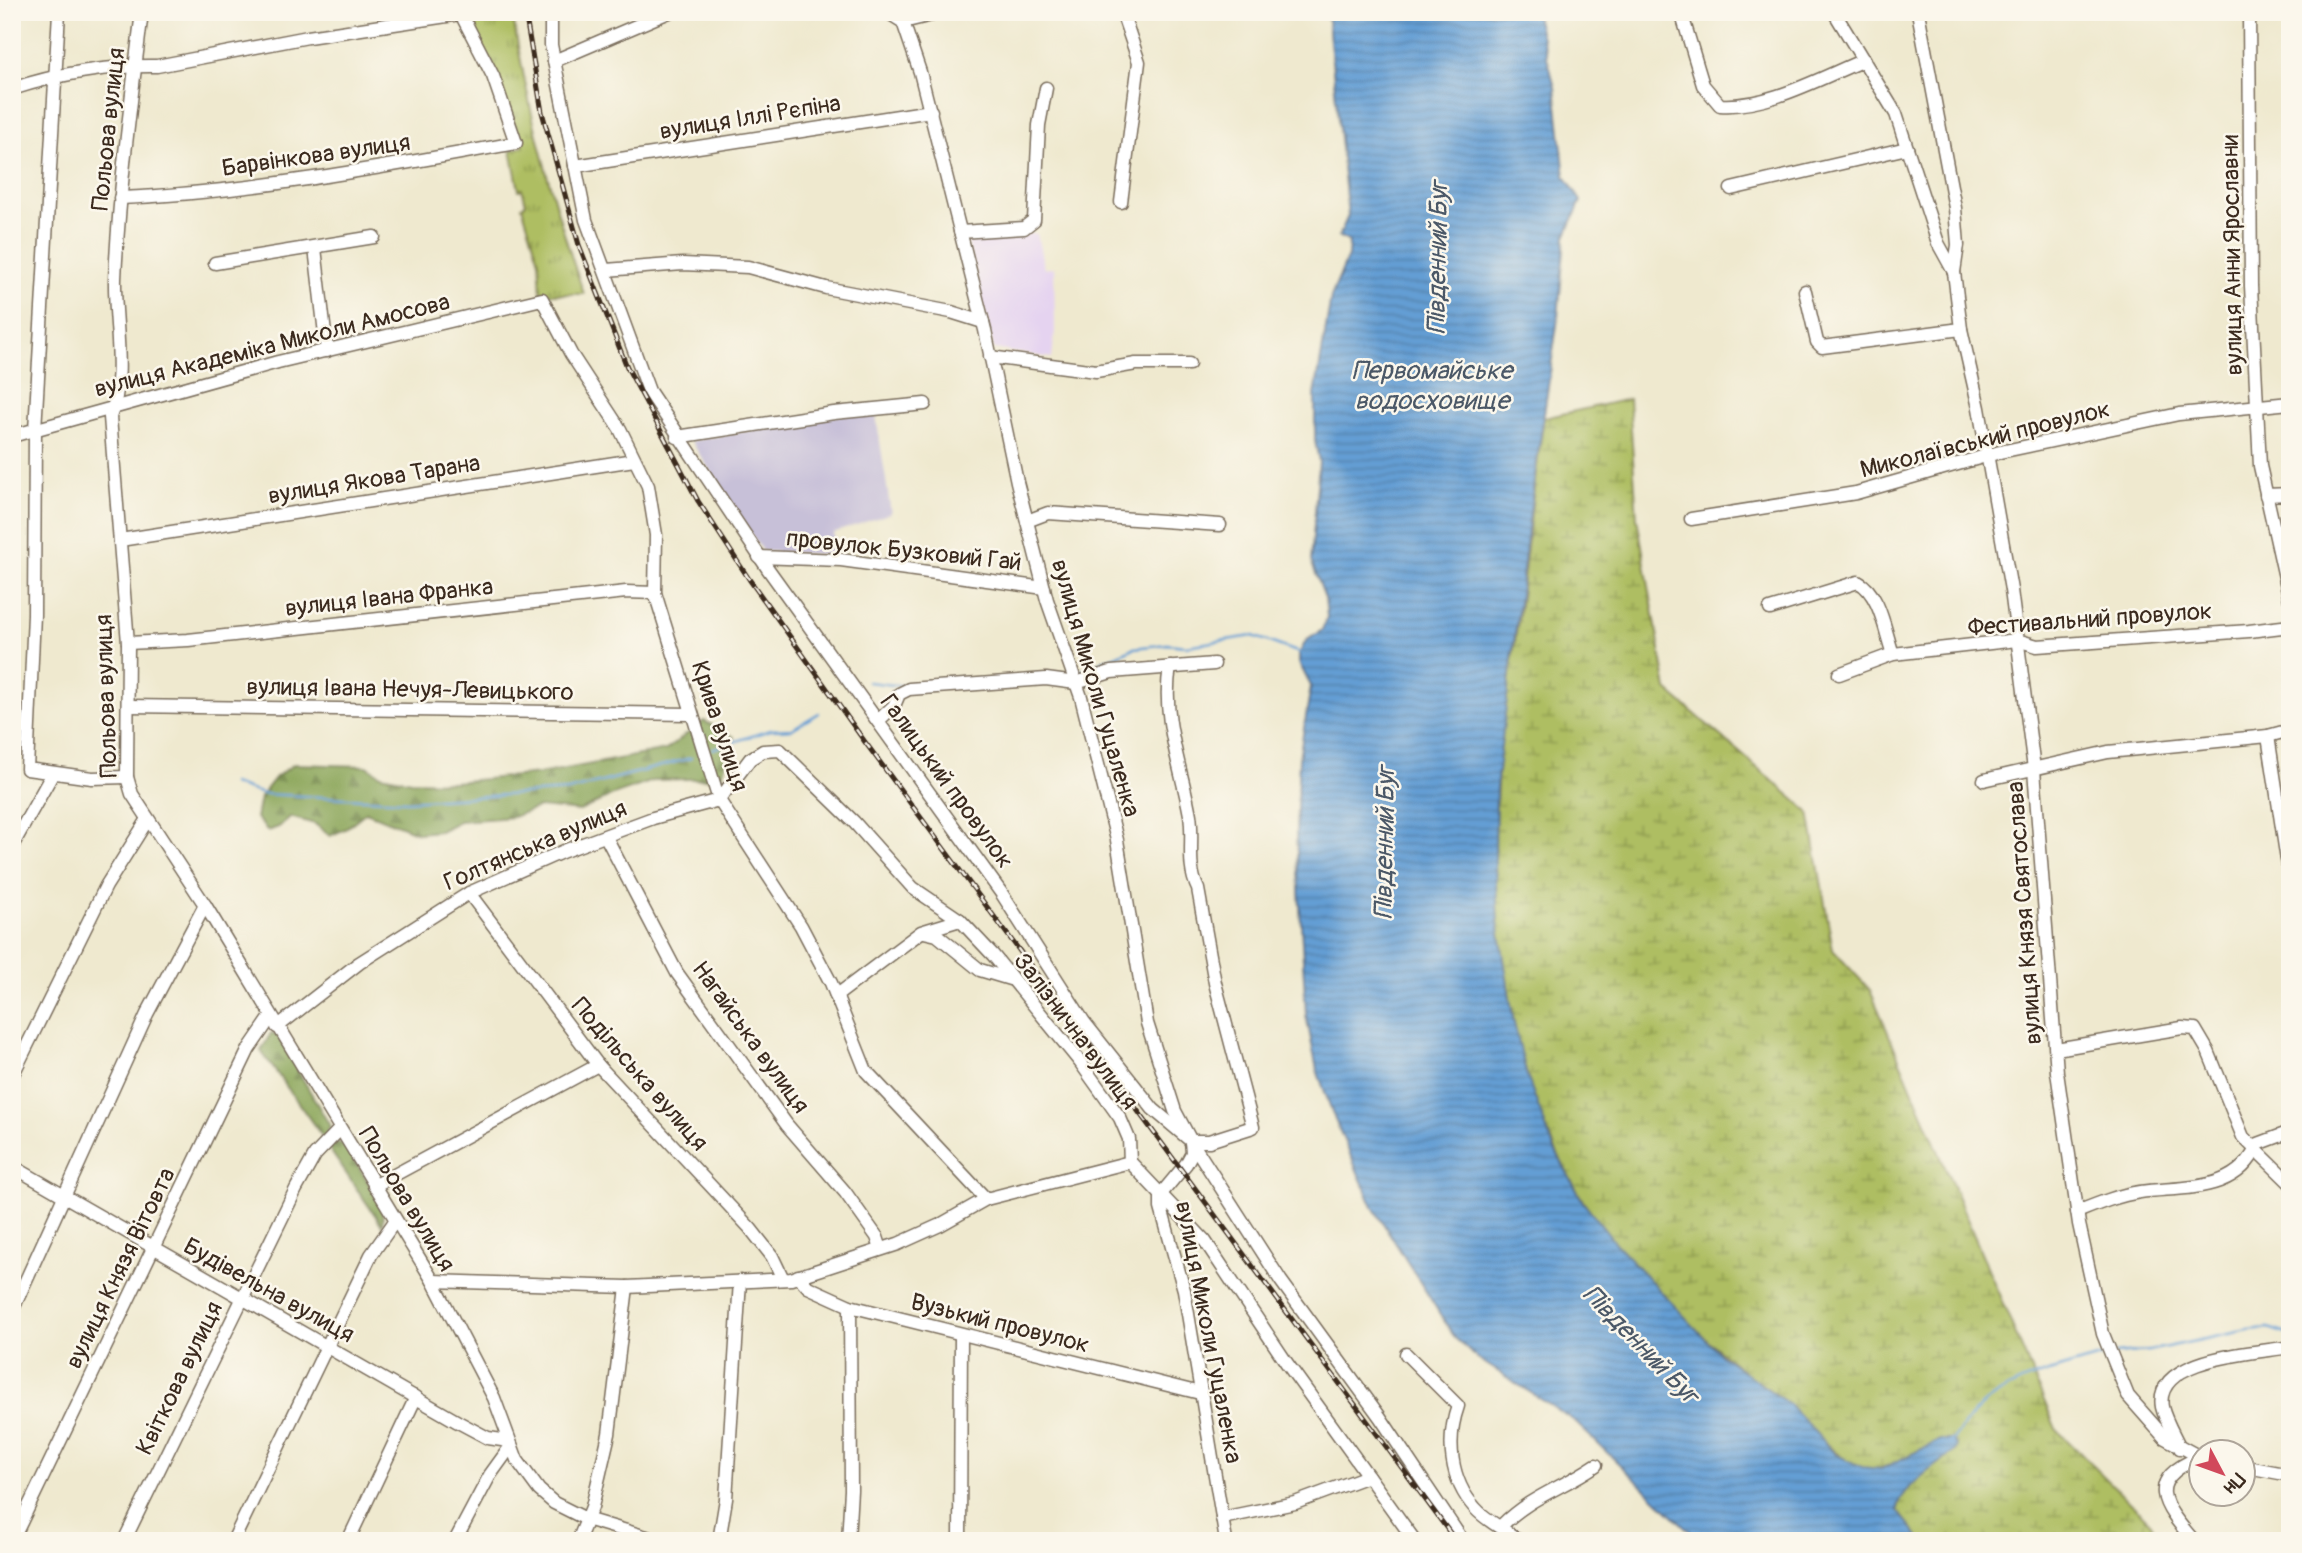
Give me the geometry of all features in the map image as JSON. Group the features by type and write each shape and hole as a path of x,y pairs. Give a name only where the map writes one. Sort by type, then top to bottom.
{"street":[{"path":"60,12 35,430 34,615 27,769 92,778 127,777"},
{"name":"Польова вулиця","path":"142,12 120,198 115,281 115,405 110,417 128,643 130,705 127,777 132,793 205,905 433,1282 494,1398 510,1444"},
{"name":"Галицький провулок","path":"551,12 554,61 586,220 649,391 677,437 760,557 1002,894 1084,1022 1153,1109 1191,1141"},
{"path":"554,61 668,12"},
{"path":"887,12 903,22 944,12"},
{"path":"1121,202 1139,62 1122,12"},
{"path":"1681,12 1703,85 1720,104 1737,106 1789,91 1864,60"},
{"path":"1835,12 1896,114 1938,243 1954,272"},
{"name":"вулиця Князя Святослава","path":"1918,12 1955,208 1958,245 1954,272 1961,329 1987,456 2017,640 2034,769 2056,1049 2077,1212 2103,1334 2128,1395 2150,1423 2186,1451"},
{"name":"вулиця Анни Ярославни","path":"2249,12 2251,286 2260,466 2289,596"},
{"path":"12,89 54,78 136,66 157,66 296,39 460,13"},
{"name":"Барвінкова вулиця","path":"120,198 181,196 433,159 516,143 493,76 460,13"},
{"name":"вулиця Миколи Гуцаленка","path":"903,22 931,111 1044,588 1076,683 1117,840 1147,1023 1175,1111 1191,1141 1192,1153 1161,1194 1161,1208 1184,1290 1226,1541"},
{"path":"960,232 1024,228 1034,220 1039,125 1046,88"},
{"name":"вулиця Іллі Рєпіна","path":"575,166 931,111"},
{"path":"1731,189 1907,148"},
{"path":"215,263 267,252 315,248 374,237"},
{"path":"315,248 327,351"},
{"path":"606,270 683,264 748,267 826,288 951,312 983,322"},
{"path":"1805,291 1817,342 1822,347 1961,329"},
{"name":"вулиця Академіка Миколи Амосова","path":"12,436 115,405 542,299"},
{"name":"Крива вулиця","path":"542,299 571,354 621,429 648,486 656,535 655,593 690,714 719,800 801,926 836,996 866,1071 986,1199"},
{"path":"990,357 1096,371 1136,364 1189,364"},
{"name":"Миколаївський провулок","path":"1691,519 1856,493 1987,456 2179,414 2290,403"},
{"path":"677,437 834,413 925,404"},
{"name":"вулиця Якова Тарана","path":"120,540 634,460"},
{"path":"2266,495 2290,494"},
{"name":"провулок Бузковий Гай","path":"1027,521 1048,513 1220,525"},
{"name":"провулок Бузковий Гай","path":"760,557 841,560 1044,588"},
{"path":"1770,609 1858,582 1867,587 1874,600 1893,654"},
{"name":"вулиця Івана Франка","path":"128,643 188,640 626,592 655,593"},
{"name":"Фестивальний провулок","path":"1839,674 1893,654 2017,640 2037,646 2249,631 2290,625"},
{"path":"878,721 894,706 899,694 909,689 1046,679 1076,683 1111,673 1214,664"},
{"path":"1170,667 1167,708 1191,818 1192,876 1198,888 1215,982 1253,1127 1209,1141 1191,1141"},
{"name":"вулиця Івана Нечуя-Левицького","path":"130,705 690,714"},
{"path":"1984,780 2108,752 2268,736 2290,730"},
{"path":"2268,736 2290,880"},
{"name":"Залізнична вулиця","path":"719,800 751,759 762,751 780,750 854,822 913,888 960,920 1011,980 1080,1062 1120,1118 1129,1139 1130,1162"},
{"path":"12,846 53,773"},
{"name":"Голтянська вулиця","path":"274,1022 359,963 469,893 564,851 653,818 719,800"},
{"path":"12,1076 106,886 148,819"},
{"name":"Нагайська вулиця","path":"606,837 677,974 787,1125 845,1192 877,1237 881,1249"},
{"name":"Подільська вулиця","path":"469,893 598,1065 750,1228 772,1256 783,1279"},
{"path":"12,1311 147,1014 205,905"},
{"path":"836,996 923,932 960,920"},
{"path":"923,932 937,935 980,970 1011,980"},
{"name":"вулиця Князя Вітовта","path":"12,1541 249,1049 274,1022"},
{"path":"2056,1049 2182,1028 2195,1029 2208,1051 2243,1137 2255,1152 2290,1183"},
{"path":"374,1186 598,1065"},
{"name":"Квіткова вулиця","path":"124,1541 241,1297 315,1155 340,1129"},
{"path":"2077,1212 2139,1193 2184,1190 2221,1183 2240,1170 2258,1144 2290,1132"},
{"path":"1191,1141 1281,1281 1380,1417 1463,1541"},
{"path":"433,1282 627,1287 783,1279 881,1249 940,1225 986,1199 1130,1162 1205,1241 1286,1362 1415,1541"},
{"name":"Будівельна вулиця","path":"12,1166 488,1438 510,1444"},
{"path":"233,1541 327,1346 352,1301 371,1255 395,1221"},
{"name":"Вузький провулок","path":"798,1276 808,1287 850,1306 1200,1393"},
{"path":"719,1541 726,1499 740,1281"},
{"path":"579,1541 592,1507 608,1434 627,1287"},
{"path":"848,1541 851,1489 850,1306"},
{"path":"960,1541 961,1335"},
{"path":"2180,1448 2162,1405 2164,1389 2175,1377 2208,1359 2290,1347"},
{"path":"1405,1354 1458,1406 1451,1428 1458,1484 1476,1510 1519,1541"},
{"path":"348,1541 416,1397"},
{"path":"455,1541 490,1475 510,1444 539,1490 554,1503 586,1519 660,1541"},
{"path":"2186,1463 2166,1476 2162,1493 2169,1510 2194,1541"},
{"path":"1501,1526 1532,1499 1566,1486 1596,1465"},
{"path":"2256,1469 2290,1475"},
{"path":"1222,1518 1295,1503 1368,1476"},
{"path":"1674,1541 1692,1541"}],"shaded area":[{"path":"1011,232 1037,234 1044,269 1054,267 1055,330 1052,358 994,349 967,240"},
{"path":"875,409 891,513 833,533 837,555 762,551 691,441"}],"green space":[{"path":"467,12 512,12 525,84 542,154 584,294 541,294 539,261 522,206 526,204 522,189 519,190 511,150 524,146"},
{"path":"1629,399 1637,518 1667,690 1809,812 1833,950 1870,990 2056,1429 2151,1523 2160,1541 1922,1541 1898,1511 1899,1502 1919,1477 1955,1451 1940,1440 1898,1463 1868,1469 1853,1464 1838,1454 1783,1401 1711,1343 1627,1258 1583,1201 1558,1154 1537,1105 1508,1001 1496,894 1498,766 1544,418"},
{"path":"704,721 734,737 721,778 656,780 613,795 580,811 539,807 513,817 459,821 440,831 418,833 366,812 345,829 330,836 315,824 290,817 279,827 268,831 256,818 260,797 276,777 294,764 367,766 381,775 411,781 453,782 539,774 666,750"},
{"path":"271,1033 278,1036 330,1126 324,1139 261,1051"},
{"path":"336,1142 343,1144 376,1196 383,1217 382,1225 327,1146"}],"water":[{"name":"Первомайське водосховище","path":"1327,12 1535,12 1555,87 1565,176 1581,201 1565,237 1558,318 1533,489 1496,788 1495,864 1498,920 1514,1023 1527,1076 1553,1146 1583,1202 1616,1244 1721,1355 1790,1405 1835,1454 1862,1467 1881,1469 1940,1440 1953,1440 1957,1446 1955,1451 1911,1486 1899,1503 1898,1511 1922,1541 1700,1541 1573,1420 1477,1358 1455,1338 1373,1207 1335,1120 1317,1070 1306,1015 1296,834 1299,758 1311,686 1299,663 1299,654 1306,641 1322,630 1327,617 1325,598 1311,561 1319,461 1315,441 1315,395 1331,297 1348,256 1349,242 1339,236 1348,216"}],"waterway":[{"path":"1078,672 1134,648 1167,644 1186,646 1253,636 1300,653"},
{"path":"1052,674 1061,673"},
{"path":"868,682 903,686"},
{"path":"712,749 770,730 792,729 819,713"},
{"path":"232,784 263,794 407,801 568,791 691,758"},
{"path":"2115,1354 2148,1351 2248,1330 2268,1328 2290,1335"},
{"path":"1951,1441 1976,1411 2004,1390 2037,1376 2106,1355"}],"railway":[{"path":"525,12 542,112 579,245 627,367 698,501 749,579 865,742 1456,1541"}],"water label":[{"name":"Південний Буг","path":"1437,258"},
{"name":"Південний Буг","path":"1384,843"},
{"name":"Південний Буг","path":"1641,1344"}]}
